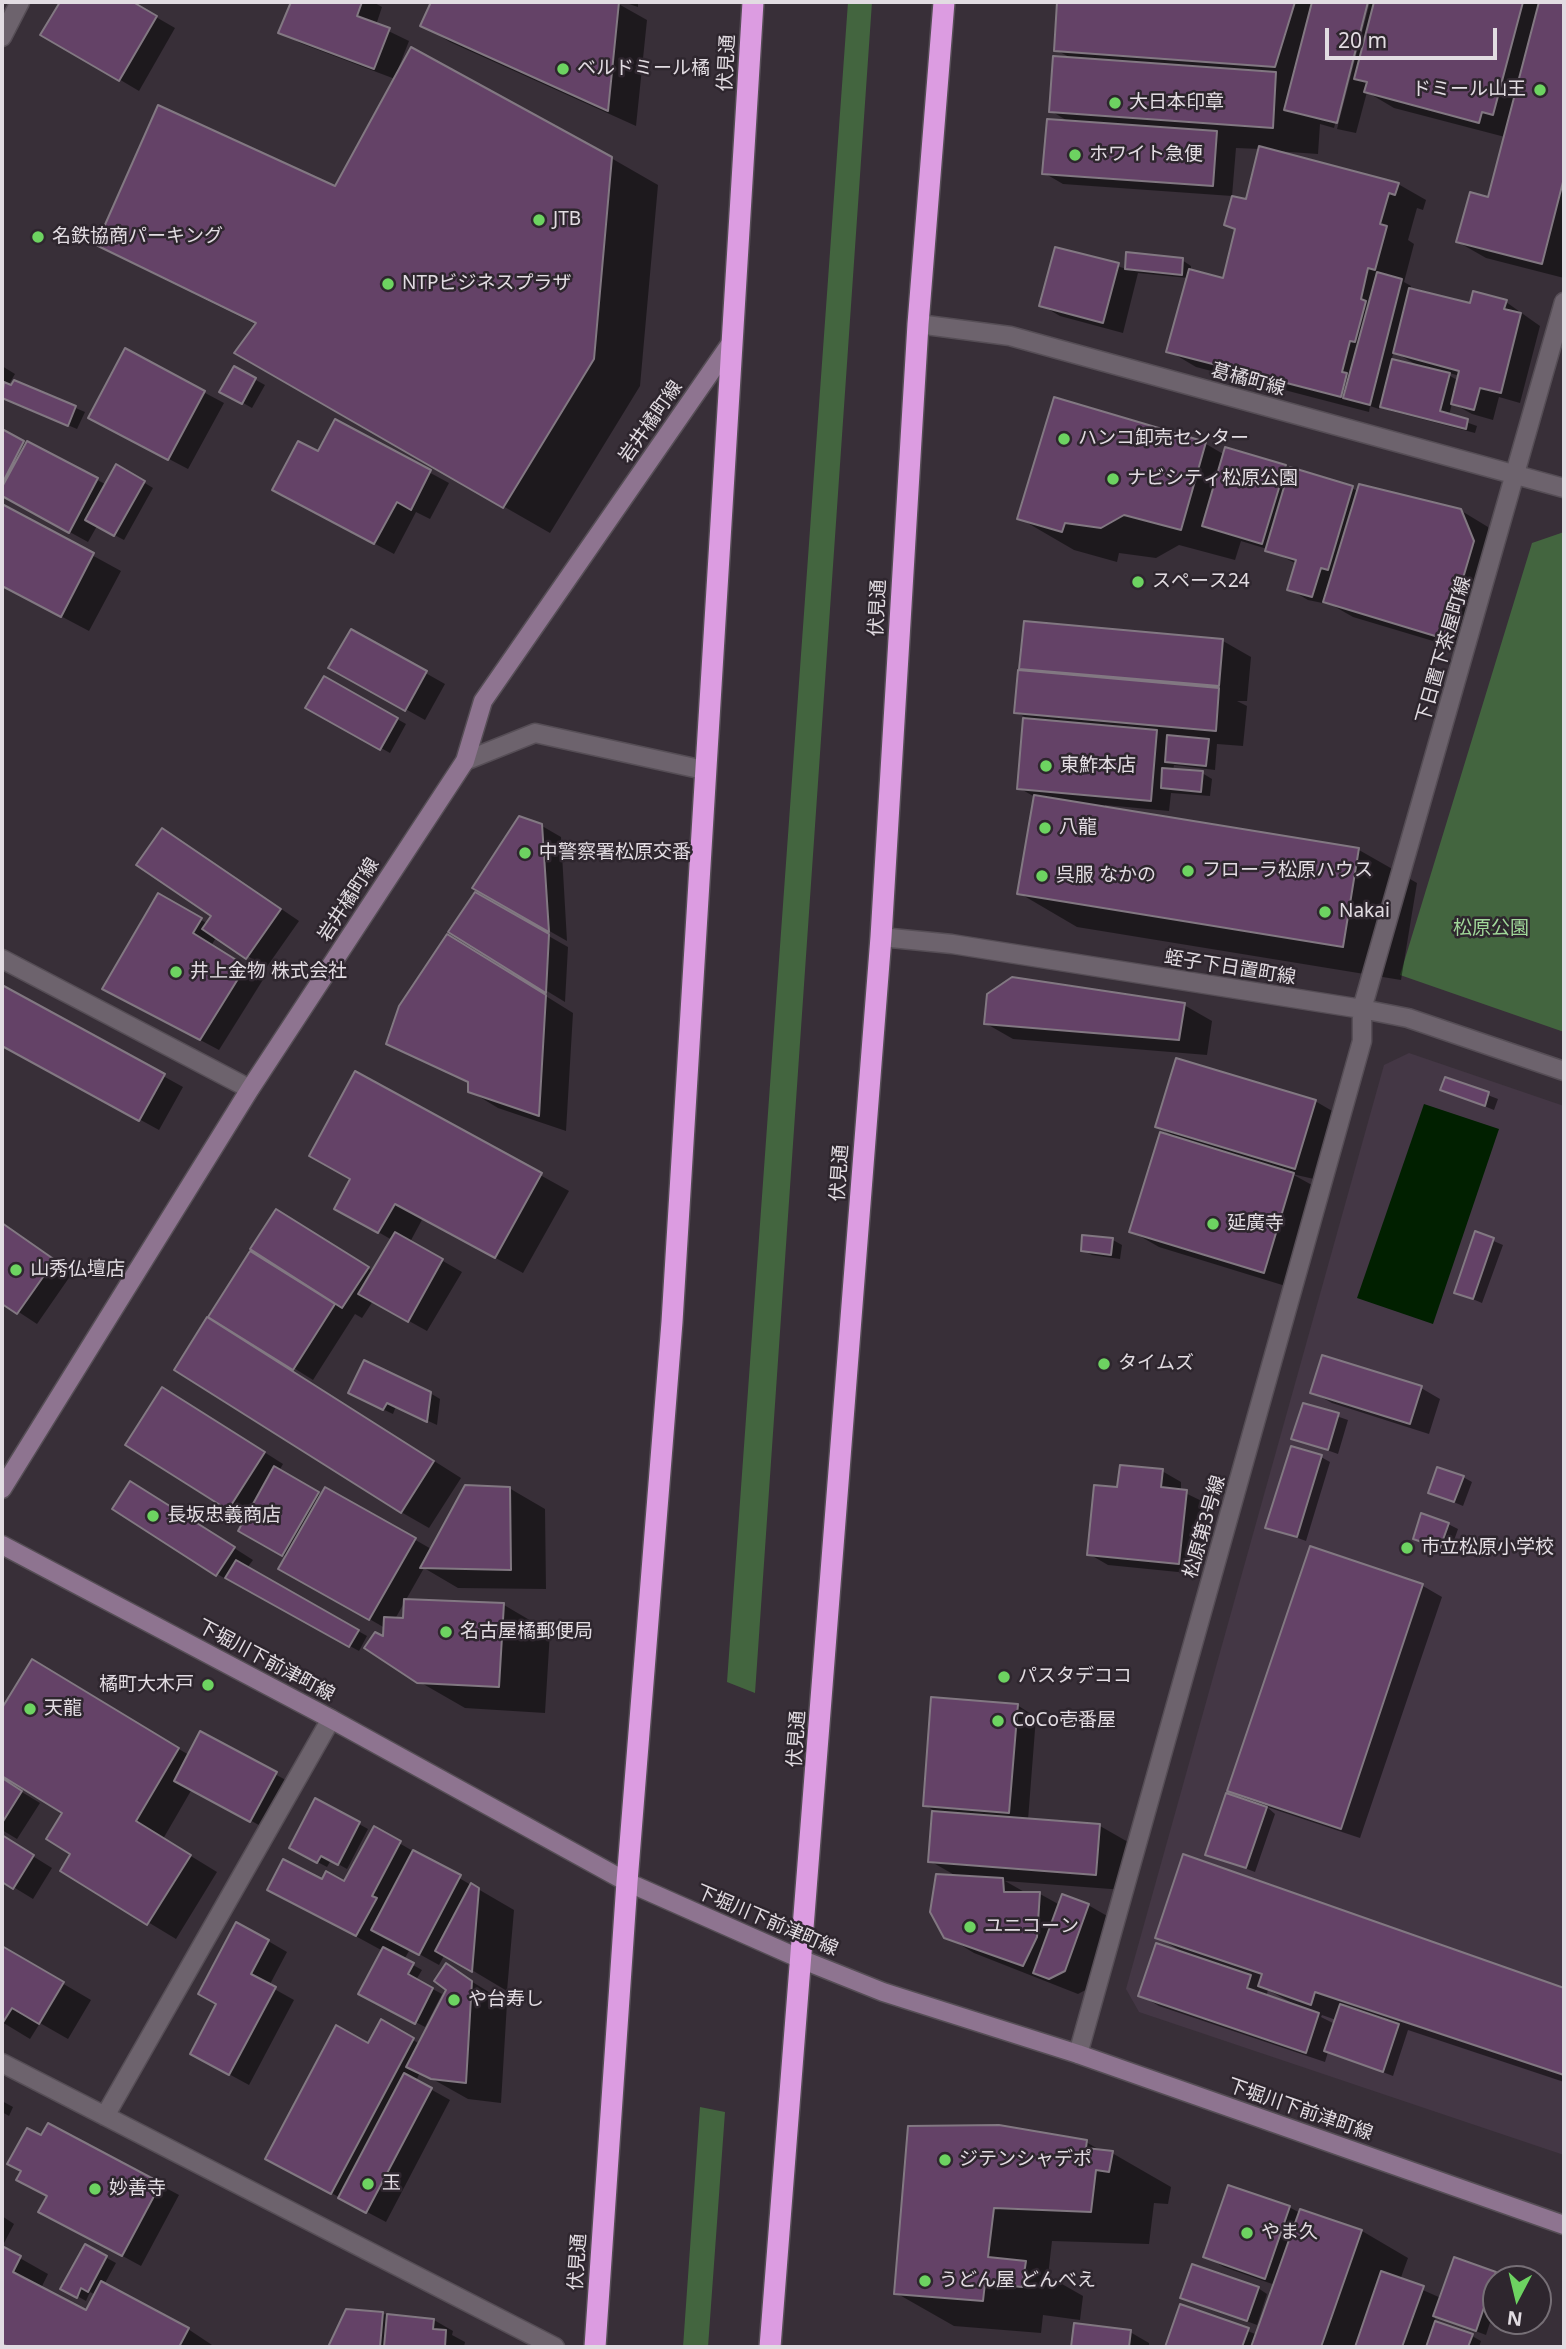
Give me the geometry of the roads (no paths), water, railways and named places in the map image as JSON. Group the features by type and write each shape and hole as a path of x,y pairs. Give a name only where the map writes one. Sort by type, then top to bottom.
{"highway":[{"name":"伏見通","path":"595,2347 627,1882 672,1322 754,2"},
{"name":"伏見通","path":"770,2347 803,1960 881,937 918,324 944,2"}],"street":[{"path":"2,37 20,2"},
{"name":"下日置下茶屋町線","path":"1362,1009 1564,302"},
{"name":"葛橘町線","path":"918,324 1010,336 1564,488"},
{"name":"岩井橘町線","path":"2,1489 250,1089 465,761 483,701 735,338"},
{"path":"465,761 535,733 705,771"},
{"name":"蛭子下日置町線","path":"881,937 952,944 1408,1018 1564,1071"},
{"path":"2,959 250,1089"},
{"name":"松原第3号線","path":"1078,2054 1359,1054 1362,1041 1362,1009"},
{"name":"下堀川下前津町線","path":"2,1545 331,1719 627,1882 803,1960 883,1992 1078,2054 1564,2225"},
{"path":"105,2116 331,1719"},
{"path":"2,2063 555,2347"}],"place":[{"name":"ベルドミール橘","path":"563,69"},
{"name":"ドミール山王","path":"1540,90"},
{"name":"大日本印章","path":"1115,103"},
{"name":"ホワイト急便","path":"1075,155"},
{"name":"JTB","path":"539,220"},
{"name":"名鉄協商パーキング","path":"38,237"},
{"name":"NTPビジネスプラザ","path":"388,284"},
{"name":"ハンコ卸売センター","path":"1064,439"},
{"name":"ナビシティ松原公園","path":"1113,479"},
{"name":"スペース24","path":"1138,582"},
{"name":"東鮓本店","path":"1046,766"},
{"name":"八龍","path":"1045,828"},
{"name":"中警察署松原交番","path":"525,853"},
{"name":"フローラ松原ハウス","path":"1188,871"},
{"name":"呉服 なかの","path":"1042,876"},
{"name":"Nakai","path":"1325,912"},
{"name":"井上金物 株式会社","path":"176,972"},
{"name":"延廣寺","path":"1213,1224"},
{"name":"山秀仏壇店","path":"16,1270"},
{"name":"タイムズ","path":"1104,1364"},
{"name":"長坂忠義商店","path":"153,1516"},
{"name":"市立松原小学校","path":"1407,1548"},
{"name":"名古屋橘郵便局","path":"446,1632"},
{"name":"パスタデココ","path":"1004,1677"},
{"name":"橘町大木戸","path":"208,1685"},
{"name":"天龍","path":"30,1709"},
{"name":"CoCo壱番屋","path":"998,1721"},
{"name":"ユニコーン","path":"970,1927"},
{"name":"や台寿し","path":"454,2000"},
{"name":"ジテンシャデポ","path":"945,2160"},
{"name":"玉","path":"368,2184"},
{"name":"妙善寺","path":"95,2189"},
{"name":"やま久","path":"1247,2233"},
{"name":"うどん屋 どんべえ","path":"925,2281"}],"park label":[{"name":"松原公園","path":"1491,929"}]}
